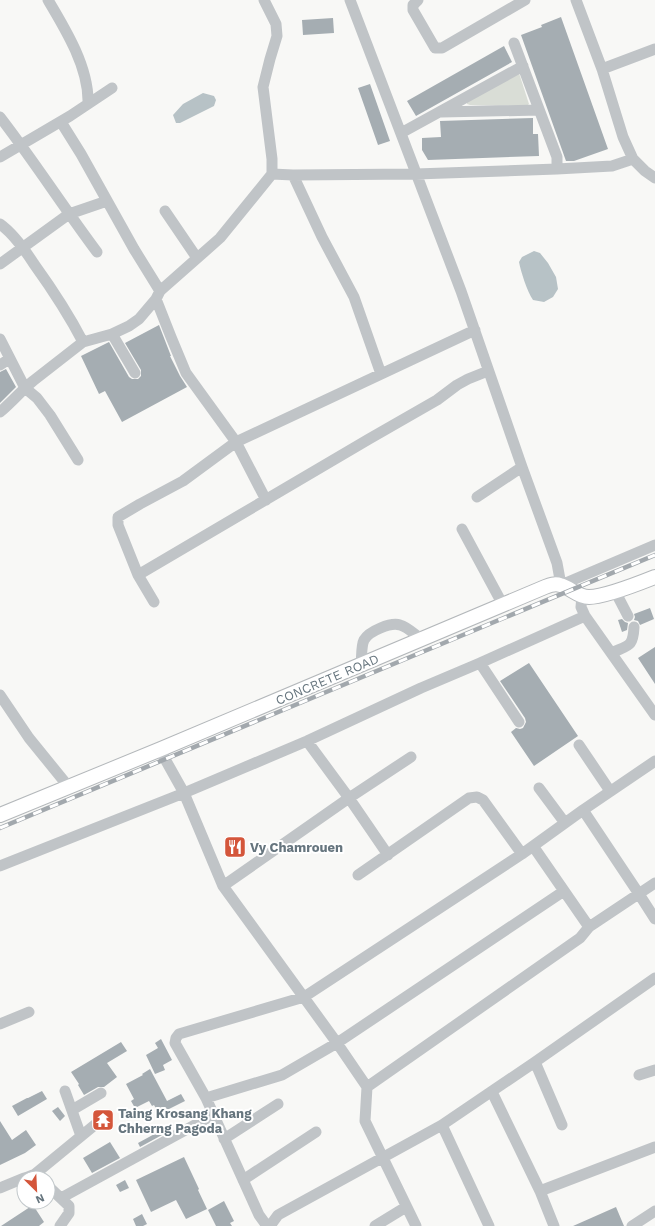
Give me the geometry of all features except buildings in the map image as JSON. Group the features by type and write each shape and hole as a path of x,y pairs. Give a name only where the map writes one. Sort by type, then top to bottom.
{"main road":[{"path":"561,585 582,596 589,597 615,591 655,576"},
{"name":"CONCRETE ROAD","path":"0,815 161,749 545,587 553,584 561,585"}],"street":[{"path":"48,0 70,39 82,69 88,92 88,103"},
{"path":"0,412 25,388 83,342 112,334 139,319 158,295 220,238 272,174 272,159 263,87 277,36 276,24 264,0"},
{"path":"350,0 461,291 557,563 561,585 655,545"},
{"path":"418,0 413,5 413,10 435,48 438,49 525,0"},
{"path":"580,1 623,137 633,159 645,171 655,178"},
{"path":"514,42 557,157 557,169"},
{"path":"602,69 655,49"},
{"path":"401,133 523,66"},
{"path":"0,157 61,122 112,88"},
{"path":"438,112 539,110"},
{"path":"0,117 22,145 97,252"},
{"path":"61,122 108,201 158,295 171,337 186,372 236,442 266,500"},
{"path":"272,174 416,174 557,169 612,166 633,159"},
{"path":"293,175 322,237 354,297 381,374"},
{"path":"0,264 69,214 108,201"},
{"path":"165,211 197,258"},
{"path":"0,224 6,228 23,247 70,318 83,342"},
{"path":"154,602 138,575 118,525 118,517 183,481 236,442 474,330"},
{"path":"112,334 135,373"},
{"path":"0,340 5,362 25,388 37,398 50,415 78,460"},
{"path":"138,575 437,400 457,385 488,371"},
{"path":"477,498 522,467"},
{"path":"462,529 503,605"},
{"path":"615,591 628,616"},
{"path":"582,596 581,607 585,616 655,715"},
{"path":"0,866 184,793 307,741 421,688 585,616"},
{"path":"361,664 363,643 367,635 388,625 399,624 421,639"},
{"path":"611,653 631,643 634,638 634,627"},
{"path":"480,663 519,722"},
{"path":"0,695 29,738 68,786"},
{"path":"307,741 349,798 388,855"},
{"path":"579,745 610,791"},
{"path":"161,749 184,793 223,886 337,1043 367,1087 365,1121 416,1226"},
{"path":"223,886 410,757"},
{"path":"655,761 610,791 522,854 304,997 179,1034 175,1043 206,1098 259,1215 268,1226 278,1215 442,1125 492,1092 655,978"},
{"path":"539,788 565,823"},
{"path":"358,875 469,798 477,797 484,800 522,854"},
{"path":"583,810 640,894 655,919"},
{"path":"533,846 588,927"},
{"path":"367,1087 580,938 588,927 655,883"},
{"path":"206,1098 282,1075 337,1043 564,891"},
{"path":"0,1024 29,1012"},
{"path":"535,1062 562,1125"},
{"path":"639,1075 655,1070"},
{"path":"65,1091 81,1136"},
{"path":"492,1092 540,1191 554,1226"},
{"path":"72,1110 101,1093"},
{"path":"224,1139 278,1104"},
{"path":"61,1198 213,1115"},
{"path":"40,1170 102,1119"},
{"path":"442,1125 489,1226"},
{"path":"243,1180 316,1132"},
{"path":"540,1191 655,1147"},
{"path":"0,1188 16,1182"},
{"path":"56,1193 69,1206 69,1213 60,1226"},
{"path":"375,1226 406,1207"},
{"path":"632,1226 655,1211"}],"shaded area":[{"path":"519,73 529,104 527,106 467,104 467,101"},
{"path":"203,93 214,96 216,100 214,106 180,123 176,123 173,115 183,104"},
{"path":"534,251 540,253 556,277 558,289 553,297 544,302 533,300 524,281 519,262 522,257"}],"railway":[{"path":"0,828 655,555"}],"place":[{"name":"Vy Chamrouen","path":"235,847"},
{"name":"Taing Krosang Khang Chherng Pagoda","path":"103,1120"}]}
